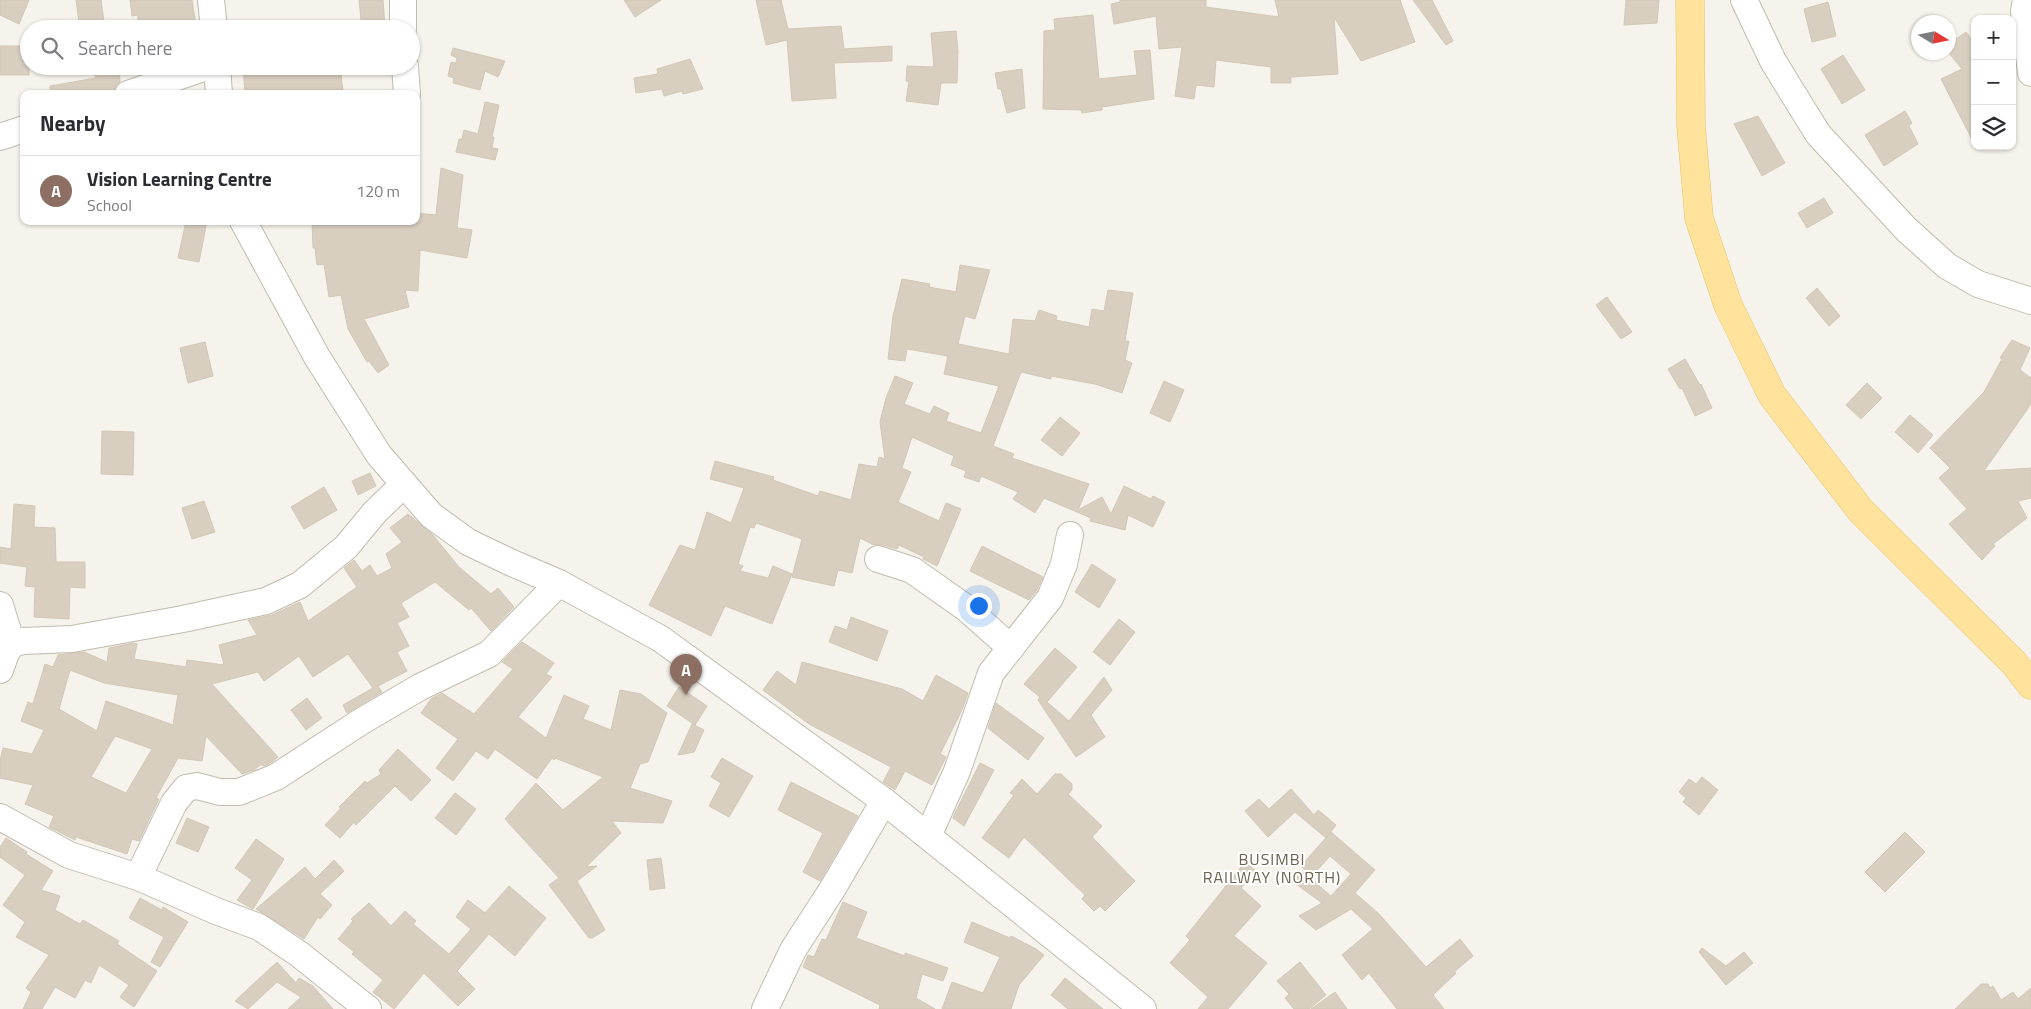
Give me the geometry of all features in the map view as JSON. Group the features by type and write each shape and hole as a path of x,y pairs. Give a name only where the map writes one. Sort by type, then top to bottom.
{"main road":[{"path":"1690,0 1691,126 1699,218 1728,305 1772,395 1861,510 2014,663 2031,685"}],"street":[{"path":"211,0 213,20"},
{"path":"404,0 404,20"},
{"path":"1744,0 1773,61 1818,134 1906,230 1948,266 1978,284 2031,301"},
{"path":"2026,0 2024,11 2031,73"},
{"path":"139,90 182,75"},
{"path":"218,75 219,90"},
{"path":"406,75 407,90"},
{"path":"0,137 20,130"},
{"path":"245,225 317,357 379,455 431,515 468,542 559,583 661,639 884,801 1143,1009"},
{"path":"0,670 6,653 12,644 22,641 72,639 266,601 300,585 339,553 375,512 404,484"},
{"path":"928,836 957,771 991,673 1050,598 1064,564 1070,535"},
{"path":"878,559 912,570 966,608 1011,648"},
{"path":"138,877 174,803 186,788 197,786 220,792 239,792 276,777 370,716 420,687 489,654 559,583"},
{"path":"0,605 12,644"},
{"path":"765,1009 794,950 884,801"},
{"path":"0,817 69,855 138,877 216,911 259,927 299,954 368,1009"}],"building":[{"path":"0,0 29,0 19,24 0,15"},
{"path":"76,0 101,0 104,20 79,20"},
{"path":"130,0 192,0 195,20 138,20 138,15 132,16"},
{"path":"359,0 383,0 384,20 361,20"},
{"path":"624,0 661,0 635,17"},
{"path":"756,0 781,0 788,29 841,26 844,49 892,46 892,61 834,63 836,98 792,101 787,40 766,45"},
{"path":"1120,0 1206,0 1206,7 1279,17 1275,0 1400,0 1415,42 1361,61 1334,17 1338,74 1291,77 1291,83 1271,83 1271,67 1216,60 1214,87 1196,85 1194,99 1175,96 1182,47 1159,49 1156,16 1114,24 1111,4 1120,2"},
{"path":"1413,0 1432,0 1453,41 1446,45"},
{"path":"1626,0 1659,0 1657,23 1624,25"},
{"path":"1828,2 1836,36 1812,42 1804,9"},
{"path":"1093,15 1099,79 1137,75 1134,51 1150,50 1154,99 1102,107 1102,110 1082,113 1081,110 1043,109 1044,31 1055,30 1054,19"},
{"path":"956,31 958,51 957,83 941,83 938,105 906,101 909,81 906,81 907,66 934,67 931,33"},
{"path":"1966,32 1971,39 1971,137 1941,79 1962,69 1955,60 1956,39"},
{"path":"0,46 20,46 20,75 0,75"},
{"path":"453,48 505,61 498,77 485,71 480,90 453,83 454,78 448,76 451,62 456,63 457,58 451,55"},
{"path":"1843,55 1865,90 1842,104 1821,69"},
{"path":"690,59 703,89 683,94 682,91 664,96 662,89 636,93 634,78 658,74 657,69"},
{"path":"1022,69 1025,108 1007,113 1001,89 998,89 995,73"},
{"path":"95,75 120,75 120,82 114,90 50,90 50,86 96,78"},
{"path":"244,75 341,75 343,90 245,90"},
{"path":"485,102 499,105 492,137 494,137 492,148 498,149 495,160 456,152 459,139 462,139 464,130 478,134"},
{"path":"1905,111 1912,123 1909,126 1918,144 1884,166 1865,135"},
{"path":"1758,116 1785,163 1762,176 1734,124"},
{"path":"441,168 463,175 457,228 472,230 467,258 420,250 418,291 405,290 409,307 364,319 389,365 378,373 369,361 367,362 348,329 341,295 329,297 324,264 317,265 315,248 313,248 312,225 420,225 420,213 436,215"},
{"path":"1824,198 1833,213 1807,228 1798,213"},
{"path":"185,225 206,225 199,262 178,258"},
{"path":"960,265 990,270 975,319 965,316 958,344 1009,354 1013,319 1035,321 1039,310 1057,316 1056,320 1089,327 1092,309 1104,311 1108,290 1133,293 1125,341 1129,341 1125,360 1132,363 1122,393 1095,384 1051,376 1051,379 1021,372 993,446 1014,454 1012,458 1089,484 1078,510 1102,497 1111,514 1124,486 1151,499 1153,496 1165,502 1153,527 1128,515 1125,530 1090,521 1091,518 1044,498 1035,513 1013,499 1018,492 981,476 979,482 964,477 966,471 951,465 954,456 912,437 902,468 911,472 898,502 939,521 946,503 961,509 937,566 923,559 924,557 899,545 897,549 883,545 874,545 860,538 852,573 838,570 834,586 792,577 802,539 756,523 754,528 750,527 738,564 743,566 740,571 768,578 773,566 792,574 772,624 725,606 711,636 649,605 680,545 695,550 707,512 731,523 744,488 710,479 715,461 774,477 773,480 818,496 820,491 851,500 859,464 877,467 879,457 885,459 880,422 886,398 895,376 913,383 904,404 930,414 934,406 949,413 946,421 981,433 999,386 944,374 948,356 907,349 905,361 888,359 893,316 902,279 930,284 929,287 956,292"},
{"path":"1817,288 1840,316 1829,326 1806,298"},
{"path":"1607,297 1632,332 1621,339 1596,305"},
{"path":"2012,340 2030,348 2020,370 2031,378 2031,404 1984,471 2031,468 2031,498 2018,501 2027,518 1993,544 1995,546 1982,560 1949,524 1967,509 1939,478 1950,468 1930,448 1984,392 2002,359 2000,358"},
{"path":"205,342 213,376 188,383 180,348"},
{"path":"1685,359 1701,384 1712,408 1695,416 1682,388 1680,389 1668,369"},
{"path":"1164,381 1184,390 1170,422 1150,413"},
{"path":"1867,383 1882,398 1861,419 1846,405"},
{"path":"1910,415 1933,435 1918,453 1895,432"},
{"path":"1060,417 1080,433 1062,456 1041,440"},
{"path":"102,431 134,432 133,475 101,474"},
{"path":"370,473 376,486 358,495 352,481"},
{"path":"324,487 337,510 304,529 291,507"},
{"path":"204,501 215,532 192,539 182,508"},
{"path":"14,504 35,506 34,527 55,528 56,562 85,562 85,588 70,587 69,619 34,617 35,587 25,586 27,567 0,563 0,547 11,549"},
{"path":"408,514 432,534 459,567 491,594 498,588 514,607 491,631 471,608 469,610 435,582 401,603 409,617 397,623 409,646 397,652 407,671 378,686 382,692 347,713 343,705 373,688 348,654 313,677 299,656 264,681 258,672 212,684 278,757 269,764 263,766 262,764 254,770 242,774 206,736 202,761 178,758 156,798 159,799 139,841 132,839 127,854 76,837 75,840 49,827 54,816 25,804 33,785 0,778 0,761 3,748 32,754 44,730 21,721 28,702 33,704 45,664 53,667 58,655 84,652 107,662 109,648 133,643 137,644 134,659 186,667 187,660 224,665 219,645 257,635 248,620 272,615 300,602 308,621 357,587 344,568 354,560 362,571 370,565 377,576 392,568 386,554 402,542 390,528","holes":["70,670 104,683 178,695 173,725 106,701 97,731 59,709","115,736 152,749 126,793 91,777"]},
{"path":"982,546 1043,577 1037,590 1029,600 970,571"},
{"path":"1092,564 1116,580 1099,608 1075,592"},
{"path":"851,617 888,631 877,661 829,642 835,626 847,630"},
{"path":"1119,619 1135,632 1110,665 1093,652"},
{"path":"522,642 554,663 546,674 552,677 518,717 546,738 564,695 589,706 583,719 611,730 620,690 641,694 667,713 648,762 640,764 630,788 672,801 663,823 612,821 621,833 586,867 597,866 577,881 605,930 592,938 589,938 549,885 559,878 505,819 536,783 563,810 603,777 552,758 537,779 495,749 488,759 476,751 453,781 436,768 458,739 421,713 431,699 442,693 474,714 513,669 502,662"},
{"path":"1055,648 1077,667 1047,702 1069,721 1104,677 1112,690 1091,715 1105,737 1076,757 1038,700 1040,697 1024,684"},
{"path":"802,662 902,689 923,701 936,675 968,693 962,710 940,754 946,757 932,785 905,771 895,790 883,782 891,767 809,724 763,690 777,671 796,685"},
{"path":"679,687 707,706 695,725 667,706"},
{"path":"307,698 322,718 306,730 291,710"},
{"path":"996,703 1044,738 1028,760 988,728"},
{"path":"692,724 704,730 694,752 678,755"},
{"path":"398,749 431,780 411,801 395,786 356,825 354,822 340,838 325,825 341,808 339,807 365,781 367,783 381,774 379,770"},
{"path":"722,758 753,776 729,817 709,806 721,783 711,777"},
{"path":"980,763 994,770 964,826 953,818"},
{"path":"1055,774 1061,774 1072,784 1072,790 1068,794 1102,826 1092,837 1135,881 1105,911 1100,906 1094,911 1082,899 1085,895 1024,837 1009,858 982,838 1014,795 1010,793 1022,779 1037,794"},
{"path":"1702,777 1718,790 1699,815 1683,802 1686,798 1679,792 1689,779 1696,784"},
{"path":"791,782 858,816 820,881 803,872 823,833 778,810"},
{"path":"1291,789 1314,815 1318,810 1336,825 1326,838 1295,812 1268,837 1245,811 1259,799 1269,809"},
{"path":"455,793 476,809 456,835 435,818"},
{"path":"187,818 209,827 198,852 176,843"},
{"path":"1331,832 1375,870 1355,893 1379,914 1426,967 1460,939 1473,956 1454,972 1456,973 1433,995 1444,1009 1397,1009 1369,973 1362,980 1342,955 1373,929 1351,909 1316,930 1299,916 1322,903 1292,881 1303,872 1331,896 1351,874 1330,856 1312,876 1301,866"},
{"path":"1905,832 1925,852 1885,892 1865,872"},
{"path":"6,838 27,852 26,854 53,871 41,890 60,896 55,910 80,924 83,920 119,941 117,944 157,971 134,1007 120,997 129,985 99,965 91,983 85,980 75,998 55,987 42,1009 23,1009 31,992 26,988 49,955 16,937 25,922 3,905 25,875 0,857 0,847"},
{"path":"256,839 284,859 253,909 237,900 252,880 235,868"},
{"path":"661,858 665,888 650,890 647,860"},
{"path":"334,860 344,871 320,894 332,905 320,919 318,917 304,939 256,909 305,867 315,879"},
{"path":"1245,862 1256,871 1241,888 1261,906 1234,936 1267,963 1228,1009 1198,1009 1208,997 1170,963 1190,940 1186,936"},
{"path":"509,886 546,918 515,956 489,934 457,971 475,989 458,1006 424,973 394,1009 373,992 383,980 352,954 354,952 338,939 353,921 351,919 369,903 391,926 405,911 416,921 413,924 449,954 471,929 456,917 468,900 485,913"},
{"path":"140,898 162,910 163,907 188,922 160,967 151,962 164,937 129,918"},
{"path":"843,902 867,912 856,938 905,956 905,953 948,968 943,981 922,974 916,998 935,1009 879,1009 880,1005 803,967 808,955 814,957 822,939 826,940"},
{"path":"972,922 1010,938 1011,936 1044,955 1019,985 1011,1009 942,1009 952,982 983,993 1000,957 964,942"},
{"path":"1702,948 1726,966 1744,952 1753,963 1726,985 1699,952"},
{"path":"277,962 296,983 299,978 313,986 333,1009 288,1009 301,997 277,982 248,1009 235,1001"},
{"path":"1300,962 1326,995 1309,1009 1294,1009 1285,998 1289,994 1277,981"},
{"path":"1065,978 1103,1009 1068,1009 1051,995"},
{"path":"1981,984 1988,984 1990,988 1993,986 2001,1000 2013,992 2018,999 2031,988 2031,1009 1955,1009"},
{"path":"1335,992 1347,1009 1311,1009"}],"place":[{"name":"Vision Learning Centre","path":"686,695"}],"district":[{"name":"BUSIMBI RAILWAY (NORTH)","path":"1272,868"}]}
